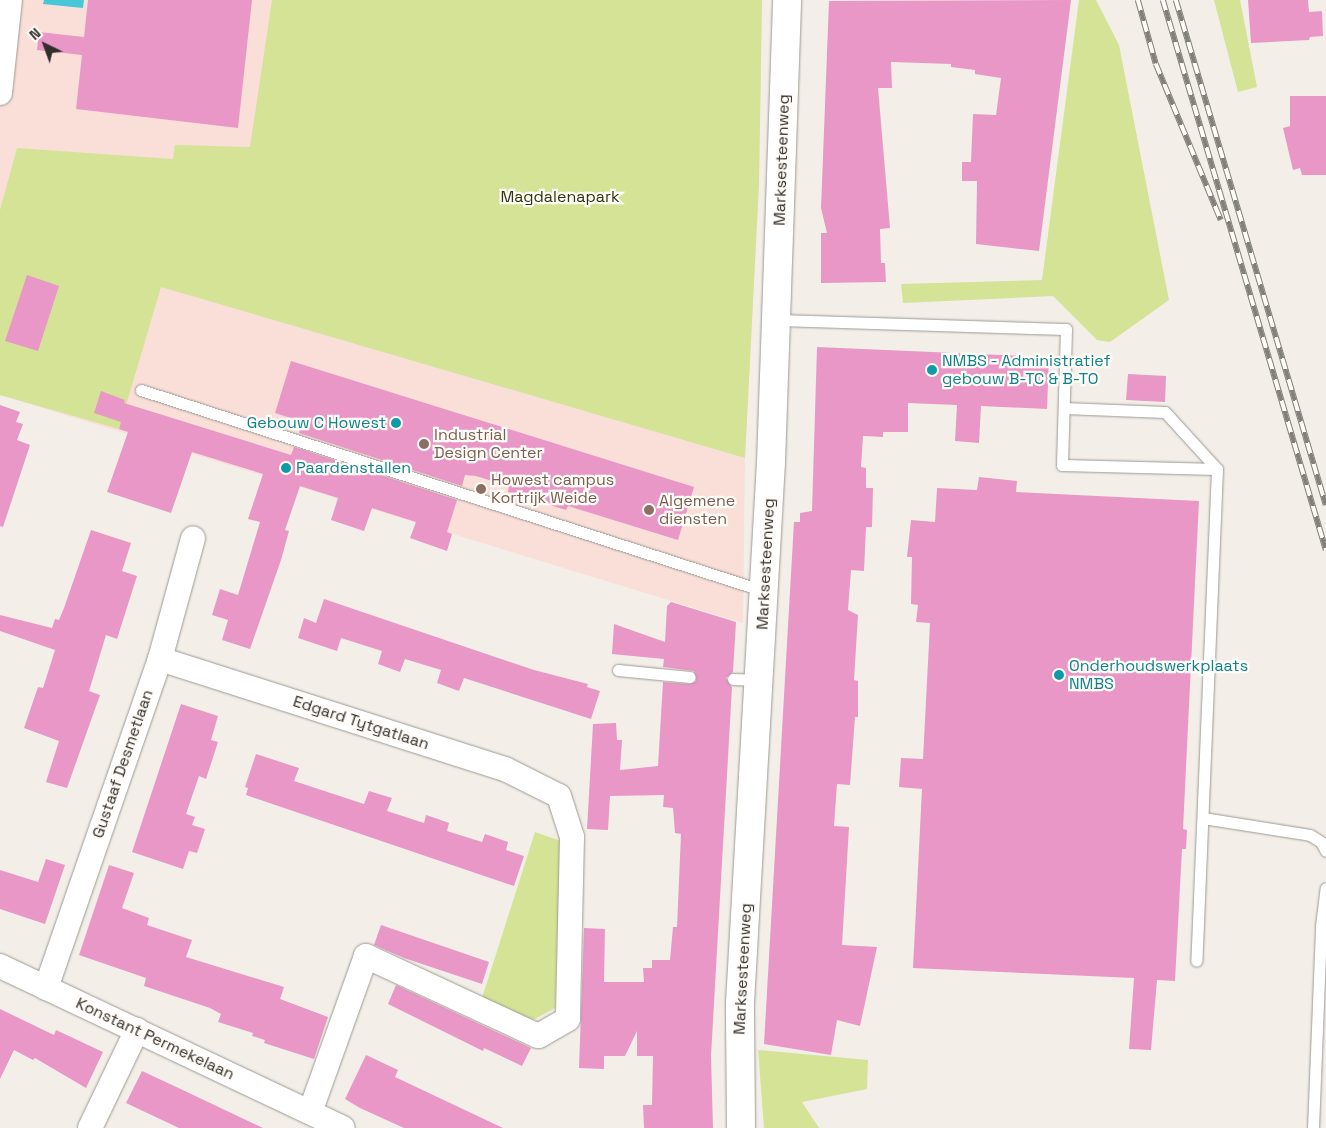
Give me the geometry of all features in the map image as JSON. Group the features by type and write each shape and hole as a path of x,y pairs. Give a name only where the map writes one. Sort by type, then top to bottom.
{"street":[{"path":"0,93 10,0"},
{"name":"Marksesteenweg","path":"740,1128 740,1002 765,591 787,0"},
{"name":"Gustaaf Desmetlaan","path":"46,988 160,658 193,538"},
{"name":"Edgard Tytgatlaan","path":"160,658 505,769 559,796 572,837 568,1019 538,1036 366,956 310,1112"},
{"name":"Konstant Permekelaan","path":"0,966 343,1128"},
{"path":"90,1128 137,1030"}],"lane":[{"path":"776,320 1066,329 1062,465 1216,469"},
{"path":"141,390 765,591"},
{"path":"1064,408 1165,412 1216,469 1196,961"},
{"path":"618,670 690,677"},
{"path":"733,679 760,680"},
{"path":"1203,818 1310,835 1321,842 1326,852"},
{"path":"1313,1128 1320,926 1326,888"}],"shaded area":[{"name":"Magdalenapark","path":"0,0 762,0 759,184 745,458 743,623 0,395"}],"green space":[{"name":"Magdalenapark","path":"272,0 762,0 759,184 745,458 161,287 119,429 0,395 0,210 17,148 173,159 175,145 250,147"},
{"path":"1079,0 1096,0 1119,45 1169,300 1110,342 1097,340 1053,296 903,303 901,284 1042,280"},
{"path":"1214,0 1240,0 1257,87 1238,92"},
{"path":"535,832 561,841 555,1008 529,1022 482,998"},
{"path":"758,1050 868,1060 867,1089 802,1102 819,1128 764,1128"}],"water":[{"path":"44,0 84,0 83,8 43,4"}],"building":[{"path":"88,0 252,0 238,128 76,109 82,55 37,50 39,32 84,37"},
{"path":"1071,0 1039,251 976,244 977,181 962,181 962,162 971,162 973,114 996,115 1001,78 975,74 975,70 951,67 951,64 891,62 892,88 878,88 890,228 880,229 881,263 885,263 886,282 821,283 821,233 827,233 821,208 829,1"},
{"path":"1248,0 1308,0 1309,12 1322,11 1323,36 1310,37 1309,40 1251,43"},
{"path":"1290,96 1326,96 1326,175 1302,175 1300,168 1293,170 1283,128 1290,126"},
{"path":"27,275 59,286 38,351 5,341"},
{"path":"817,347 1049,357 1047,409 981,406 979,443 955,441 957,405 908,403 908,432 883,432 883,437 863,436 861,467 866,468 866,488 873,488 872,527 866,527 864,571 851,570 848,610 858,615 854,680 858,681 858,717 855,717 850,785 837,784 834,826 849,827 842,945 877,947 860,1026 837,1020 831,1055 764,1044 794,522 800,522 800,513 812,511"},
{"path":"291,361 694,487 678,540 568,506 566,510 508,492 509,486 476,476 465,475 462,486 299,433 303,422 275,413"},
{"path":"1128,374 1166,376 1165,402 1126,400"},
{"path":"101,391 125,400 124,403 291,455 294,447 457,500 447,532 452,534 447,551 410,538 416,522 372,508 364,531 331,520 338,498 300,486 285,530 289,531 281,560 250,649 222,640 228,620 212,615 220,589 238,595 260,522 248,519 263,474 192,452 171,513 107,492 128,432 119,429 121,422 94,413"},
{"path":"0,405 20,412 16,422 23,424 17,440 30,445 3,527 0,526"},
{"name":"Onderhoudswerkplaats NMBS","path":"979,477 1017,481 1016,492 1199,501 1183,829 1187,830 1186,849 1182,849 1175,981 1157,980 1151,1050 1129,1049 1134,978 913,968 922,789 899,787 901,758 923,759 930,623 916,622 918,605 911,604 912,557 907,557 911,520 935,522 937,488 977,490"},
{"path":"91,530 131,543 122,571 137,576 117,639 106,635 89,691 100,695 67,788 46,782 59,741 24,728 38,687 43,688 55,650 0,631 0,615 52,628 55,619 59,620 64,608"},
{"path":"324,599 534,670 588,684 587,687 600,691 591,719 464,678 459,691 437,683 441,670 405,659 400,672 378,664 382,651 341,638 337,651 298,638 304,618 316,623"},
{"path":"671,602 736,622 733,672 726,678 732,687 711,1056 713,1128 644,1128 643,1105 652,1105 653,1056 637,1056 637,1031 625,1056 604,1056 604,1069 579,1068 584,928 605,929 604,982 644,982 643,968 652,968 652,960 670,960 673,927 677,927 681,834 675,833 673,808 663,807 664,795 610,796 608,830 587,829 593,724 616,723 617,740 622,740 620,770 658,766 663,682 690,684 696,681 694,671 663,667 664,659 612,654 614,624 665,642 667,606"},
{"path":"181,704 218,716 211,740 218,742 206,779 199,776 186,814 195,817 192,825 205,829 197,853 189,851 183,869 132,852"},
{"path":"256,754 299,768 294,781 364,804 369,791 392,798 387,811 424,823 426,815 449,823 447,831 482,842 485,834 508,842 506,850 524,856 514,886 246,795 248,788 245,787"},
{"path":"46,859 65,865 45,924 0,909 0,870 38,882"},
{"path":"109,865 134,873 122,908 149,918 147,925 192,940 186,957 284,987 280,999 328,1017 314,1059 264,1043 265,1040 252,1036 253,1033 218,1022 221,1014 210,1008 144,986 146,978 79,955"},
{"path":"381,925 489,962 482,984 404,958 374,945"},
{"path":"396,985 531,1048 522,1066 484,1048 483,1051 388,1004"},
{"path":"0,1009 54,1035 56,1030 103,1052 86,1088 35,1058 33,1060 14,1050 0,1079"},
{"path":"366,1055 398,1070 395,1077 503,1128 404,1128 360,1108 345,1099"},
{"path":"142,1071 263,1128 179,1128 126,1103"}],"railway":[{"path":"1138,0 1156,64 1221,220"},
{"path":"1163,0 1326,550"},
{"path":"1176,0 1326,505"}],"place":[{"name":"NMBS - Administratief gebouw B-TC & B-TO","path":"932,370"},
{"name":"Gebouw C Howest","path":"396,423"},
{"name":"Industrial Design Center","path":"424,444"},
{"name":"Paardenstallen","path":"286,468"},
{"name":"Howest campus Kortrijk Weide","path":"481,489"},
{"name":"Algemene diensten","path":"649,510"},
{"name":"Onderhoudswerkplaats NMBS","path":"1059,675"}]}
